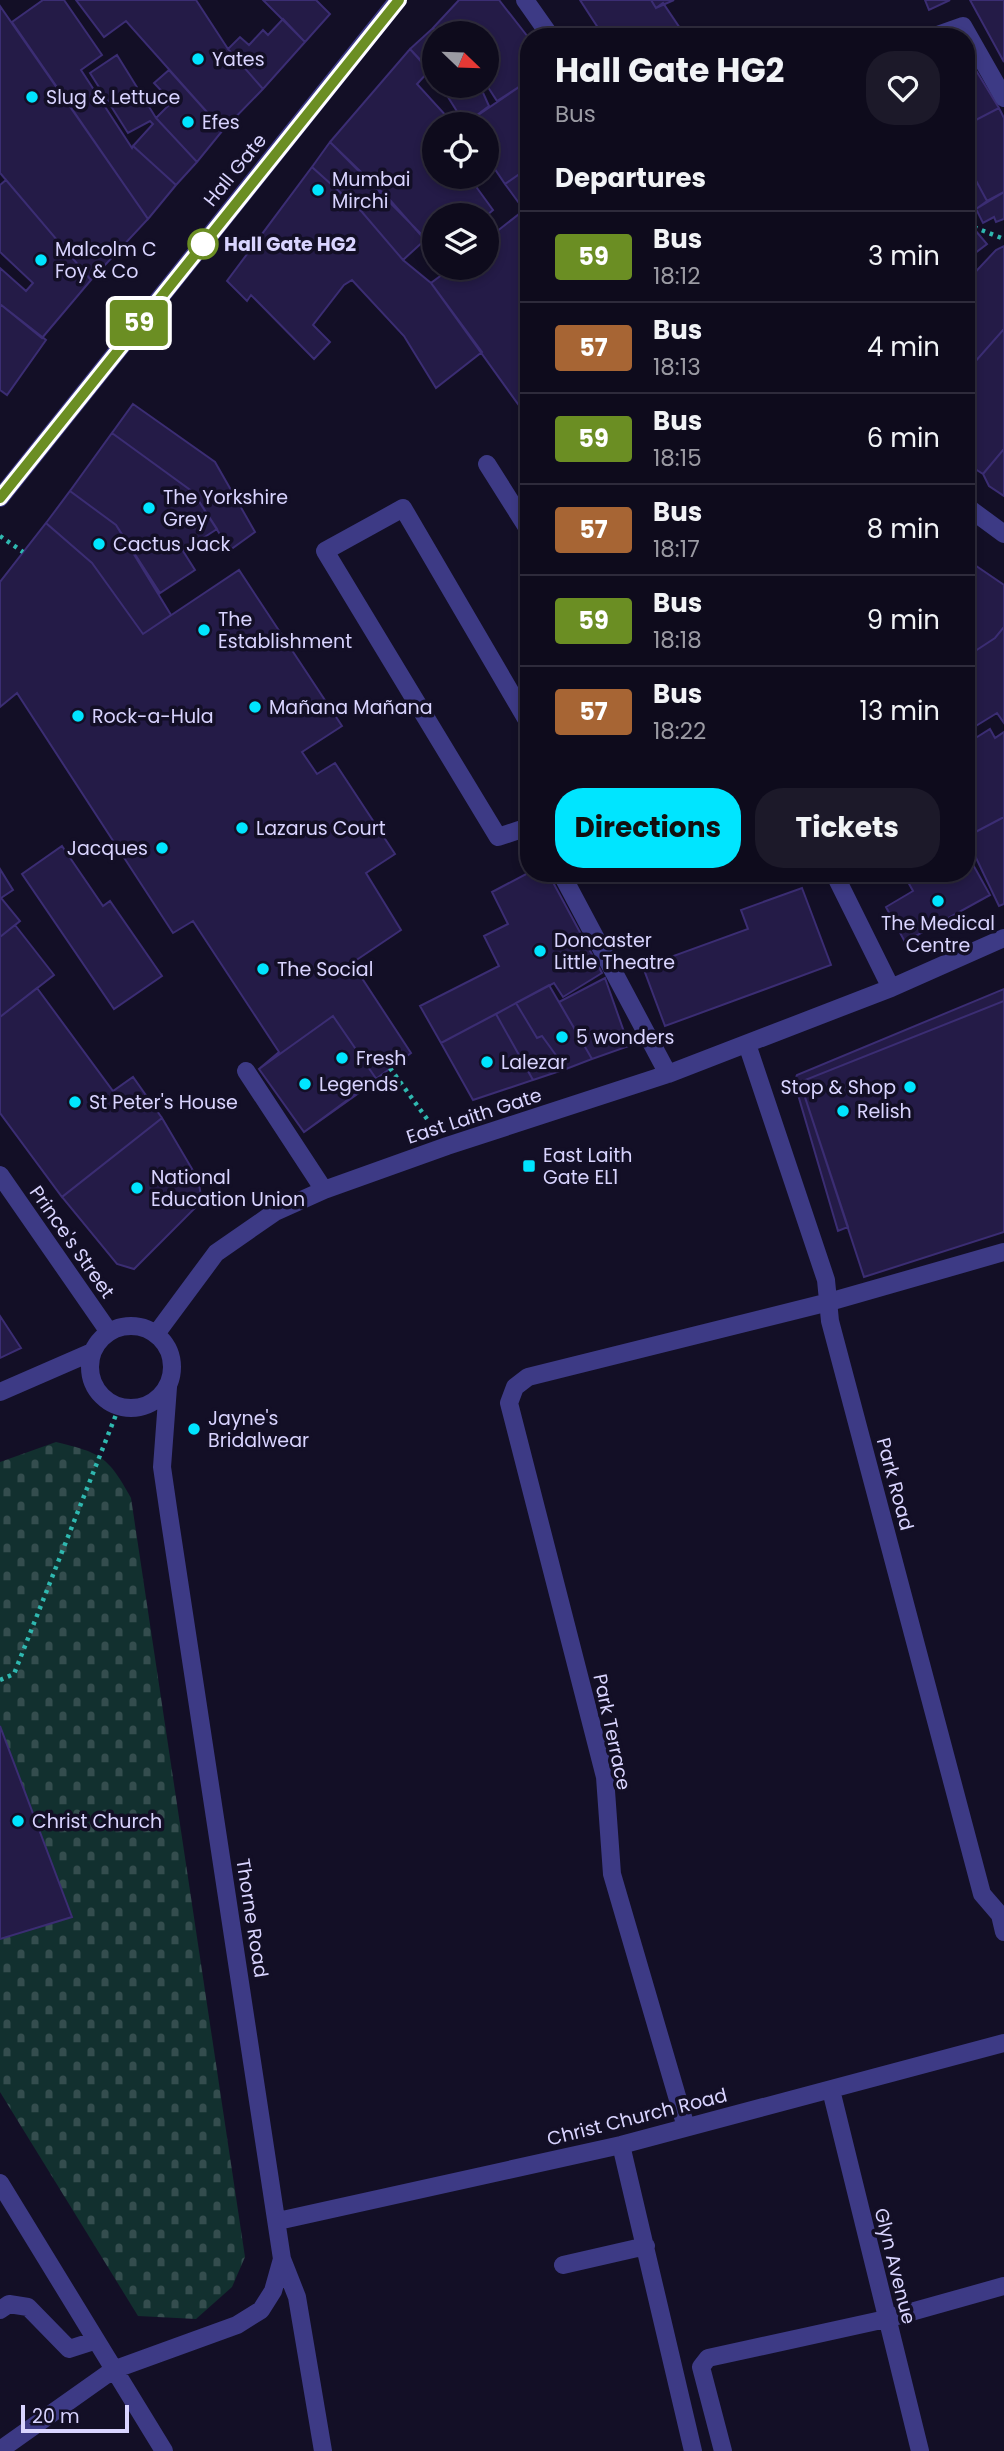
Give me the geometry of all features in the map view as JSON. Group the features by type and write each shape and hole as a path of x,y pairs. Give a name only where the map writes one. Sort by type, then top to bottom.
{"street":[{"name":"Hall Gate","path":"0,498 398,0"},
{"path":"526,0 545,28"},
{"path":"975,46 1004,98"},
{"path":"487,464 520,516"},
{"path":"520,708 403,508 325,551 498,837 520,830"},
{"path":"975,513 1004,534"},
{"path":"566,882 668,1074"},
{"path":"838,882 891,988"},
{"name":"East Laith Gate","path":"156,1334 216,1253 275,1212 324,1190 447,1146 668,1074 891,988 1004,938"},
{"name":"Park Road","path":"747,1044 826,1280 830,1321 982,1895 1000,1915 1004,1932"},
{"path":"246,1071 324,1190"},
{"name":"Prince's Street","path":"0,1175 109,1332"},
{"path":"829,1302 1004,1252"},
{"name":"Park Terrace","path":"687,2127 612,1874 605,1777 509,1403 515,1387 527,1377 829,1302"},
{"path":"0,1392 92,1352 109,1332 121,1326 135,1325 156,1334 167,1346 172,1374 168,1387 159,1398 147,1406 134,1409 119,1407 107,1401 91,1379 92,1352"},
{"name":"Thorne Road","path":"168,1387 162,1466 165,1491 282,2259 297,2297 323,2451"},
{"name":"Christ Church Road","path":"278,2221 621,2145 1004,2043"},
{"name":"Glyn Avenue","path":"831,2090 920,2451"},
{"path":"621,2145 693,2451"},
{"path":"0,2183 94,2341 164,2451"},
{"path":"563,2265 646,2246"},
{"path":"0,2450 113,2370 237,2325 261,2310 273,2291 282,2259"},
{"path":"723,2451 701,2367 708,2358 886,2319 1004,2286"},
{"path":"0,2310 9,2304 28,2307 69,2348 94,2341"}],"path":[{"path":"975,228 1004,239"},
{"path":"0,536 23,552"},
{"path":"390,1068 447,1146"},
{"path":"0,1680 14,1674 119,1407"}],"green space":[{"path":"56,1442 84,1450 102,1459 116,1474 131,1498 245,2257 232,2287 196,2319 138,2316 0,2092 0,1462"}],"building":[{"path":"43,0 64,0 102,55 81,70 132,148 133,146 176,185 148,219 12,22"},
{"name":"Yates","path":"76,0 196,0 228,49 263,89 223,130 126,21 104,37"},
{"path":"263,0 316,0 330,14 305,42"},
{"path":"459,0 499,0 521,28 520,86 497,101 499,21 440,21"},
{"path":"580,0 651,0 656,8 663,3 680,28 598,28"},
{"path":"651,0 674,0 656,8"},
{"path":"925,0 950,0 929,10"},
{"path":"970,0 1004,0 1004,62"},
{"name":"Slug & Lettuce","path":"0,6 148,219 91,280 0,173"},
{"path":"283,19 305,42 263,89 228,49 240,37 249,45 263,30 268,35"},
{"path":"422,38 422,62 410,49"},
{"path":"410,49 422,62 422,79 417,84 422,89 422,98 430,98 443,112 422,112 422,189 478,189 488,203 422,203 422,236 390,200 330,142"},
{"path":"117,55 156,118 197,162 176,185 133,146 153,124 150,121 128,133 90,73"},
{"path":"169,70 223,130 197,162 156,118 172,102 154,83"},
{"path":"977,72 999,108 975,120"},
{"path":"520,86 520,174 505,184 499,175 499,112 483,112"},
{"path":"449,98 485,98 489,106 481,112 457,112"},
{"path":"999,108 1004,118 1004,192 987,201 975,179 975,120"},
{"path":"330,142 422,235 422,243 403,260 362,212 312,167"},
{"path":"312,167 362,212 403,260 422,276 422,280 431,283 482,352 436,388 404,336 352,280 344,285 313,325 330,342 314,359 251,295 247,301 227,281"},
{"path":"520,174 520,205 505,184"},
{"path":"975,179 987,201 976,209 975,207"},
{"name":"Malcolm C Foy & Co","path":"6,180 91,280 42,338 0,304 0,268 26,291 33,283 0,252 0,185"},
{"path":"1004,192 1004,219 996,222 994,217 983,223 976,209"},
{"path":"520,213 520,407 431,283 435,280 499,280 499,230"},
{"path":"975,230 987,244 975,253"},
{"path":"1004,246 1004,329 975,362 975,272 996,250"},
{"path":"0,304 46,340 7,395 0,390"},
{"path":"1004,329 1004,449 983,474 975,469 975,362"},
{"path":"133,404 215,462 255,532 230,550 193,492 112,433"},
{"name":"The Yorkshire Grey","path":"112,433 193,492 217,529 183,551 195,570 160,593 116,525 70,491"},
{"path":"1004,449 1004,496 989,486 983,474"},
{"name":"Cactus Jack","path":"70,491 116,525 171,615 143,634 92,563 46,523"},
{"name":"Lazarus Court","path":"46,523 92,563 143,634 239,570 342,726 302,752 317,774 335,763 395,854 366,873 401,930 352,963 411,1053 304,1132 259,1069 279,1052 193,921 173,933 17,693 0,707 0,582"},
{"path":"975,565 1004,585 1004,627 995,638 975,651"},
{"path":"1004,627 1004,723 997,713 975,726 975,651 995,638"},
{"path":"990,729 995,738 1004,732 1004,817 975,832 975,738"},
{"path":"1004,817 1004,904 999,906 975,856 975,832"},
{"path":"62,846 103,906 110,901 162,976 114,1009 22,874"},
{"name":"The Medical Centre","path":"975,868 990,895 905,942 886,907 913,891 908,882 975,882"},
{"path":"0,869 13,890 1,898 20,921 0,937"},
{"name":"Doncaster Little Theatre","path":"520,877 520,882 553,882 602,973 563,997 554,983 441,1043 420,1006 499,966 484,936 508,924 492,892"},
{"path":"802,888 831,965 665,1026 643,967 748,929 741,910"},
{"path":"15,925 54,975 0,1017 0,937"},
{"path":"605,978 629,1046 592,1059 559,1002"},
{"path":"549,985 592,1059 566,1069 542,1036 537,1038 516,1003"},
{"name":"St Peter's House","path":"37,988 113,1091 133,1077 162,1118 62,1197 0,1113 0,1017"},
{"path":"1004,989 1004,1001 800,1082 848,1227 838,1231 794,1081 797,1075"},
{"path":"1004,1001 1004,1232 864,1277 800,1082"},
{"path":"516,1003 537,1038 542,1036 566,1069 533,1080 496,1014"},
{"name":"Lalezar","path":"496,1014 533,1080 473,1100 441,1043"},
{"path":"333,1016 377,1080 304,1132 259,1069"},
{"name":"National Education Union","path":"162,1118 198,1179 202,1201 134,1269 117,1264 62,1197"},
{"path":"0,1316 21,1348 0,1358"},
{"name":"Christ Church","path":"0,1726 72,1917 0,1939"}],"bus line":[{"name":"59","path":"0,498 399,0"}],"place":[{"name":"Yates","path":"198,59"},
{"name":"Slug & Lettuce","path":"32,97"},
{"name":"Efes","path":"188,122"},
{"name":"Mumbai Mirchi","path":"318,190"},
{"name":"Hall Gate HG2","path":"203,244"},
{"name":"Malcolm C Foy & Co","path":"41,260"},
{"name":"The Yorkshire Grey","path":"149,508"},
{"name":"Cactus Jack","path":"99,544"},
{"name":"The Establishment","path":"204,630"},
{"name":"Mañana Mañana","path":"255,707"},
{"name":"Rock-a-Hula","path":"78,716"},
{"name":"Lazarus Court","path":"242,828"},
{"name":"Jacques","path":"162,848"},
{"name":"The Medical Centre","path":"938,901"},
{"name":"Doncaster Little Theatre","path":"540,951"},
{"name":"The Social","path":"263,969"},
{"name":"5 wonders","path":"562,1037"},
{"name":"Fresh","path":"342,1058"},
{"name":"Lalezar","path":"487,1062"},
{"name":"Legends","path":"305,1084"},
{"name":"Stop & Shop","path":"910,1087"},
{"name":"St Peter's House","path":"75,1102"},
{"name":"Relish","path":"843,1111"},
{"name":"East Laith Gate EL1","path":"529,1166"},
{"name":"National Education Union","path":"137,1188"},
{"name":"Jayne's Bridalwear","path":"194,1429"},
{"name":"Christ Church","path":"18,1821"}]}
